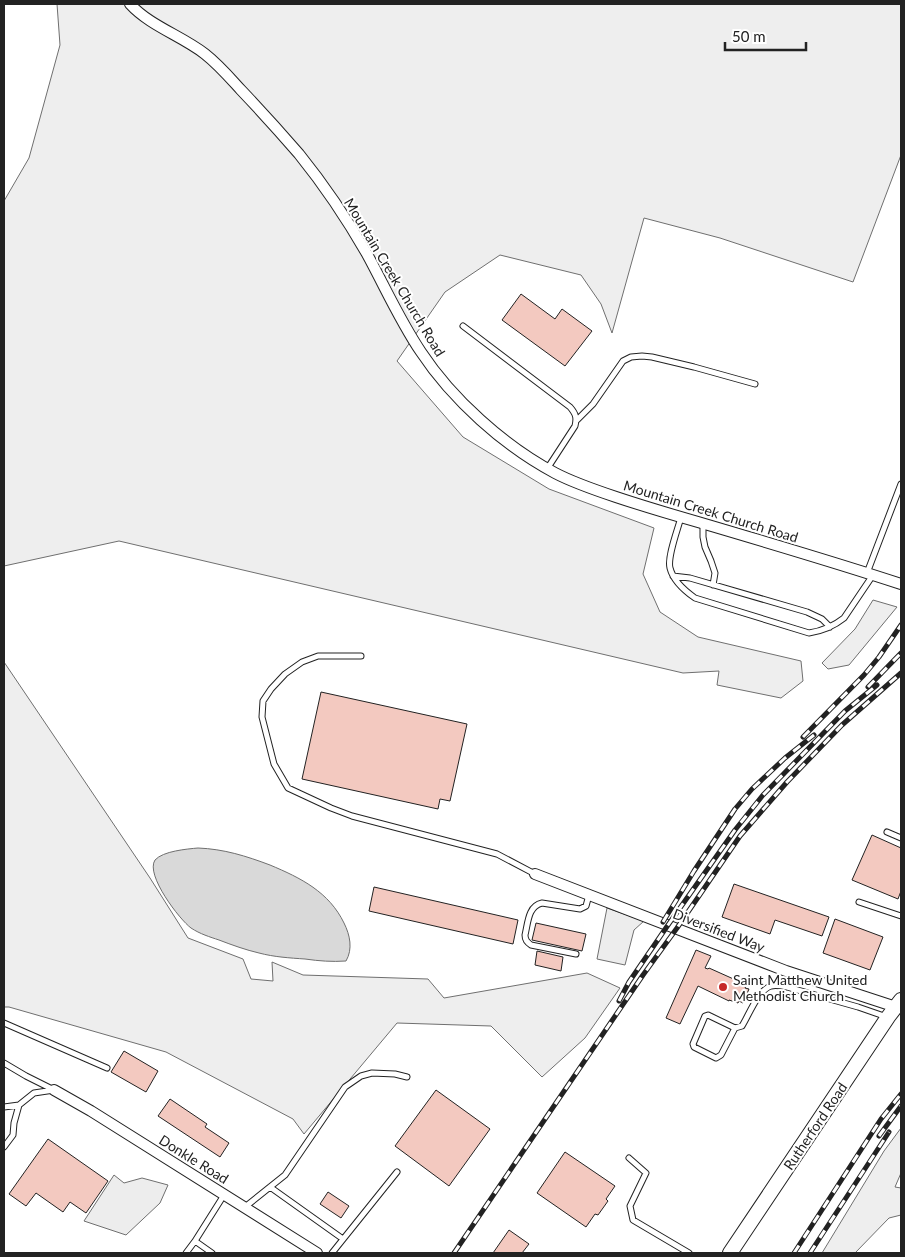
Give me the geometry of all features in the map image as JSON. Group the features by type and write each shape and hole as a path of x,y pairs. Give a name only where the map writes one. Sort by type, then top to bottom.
{"street":[{"name":"Mountain Creek Church Road","path":"130,4 143,16 205,54 267,118 300,156 327,191 366,252 408,332 421,352 441,379 465,405 499,435 526,455 585,487 901,584"},
{"name":"Diversified Way","path":"535,874 786,971 895,1008"},
{"name":"Rutherford Road","path":"730,1253 895,1008"},
{"name":"Donkle Road","path":"54,1090 91,1111 317,1253"}],"lane":[{"path":"463,326 570,407 575,413 577,420"},
{"path":"548,468 577,420 593,404 623,361 631,357 652,357 755,384"},
{"path":"681,517 669,558 669,567 686,592 695,598 809,633 820,632 849,613 870,574 901,484"},
{"path":"704,524 703,537 705,547 715,573 713,585"},
{"path":"674,576 690,578 807,612 822,619 830,627"},
{"path":"361,656 318,656 302,662 271,689 263,701 262,717 274,764 288,788 352,816 497,854 535,874"},
{"path":"887,832 901,838"},
{"path":"576,954 531,945 527,942 525,935 531,911 537,904 542,903 580,909 586,906 589,895"},
{"path":"859,902 901,916"},
{"path":"735,1028 719,1057 716,1058 694,1047 693,1044 705,1016 735,1028 742,1026 762,991 777,985 858,1007 895,1008"},
{"path":"4,1023 107,1068"},
{"path":"4,1062 54,1090"},
{"path":"244,1207 286,1175 345,1087 361,1076 372,1074 395,1074 408,1077"},
{"path":"4,1147 13,1136 16,1111 19,1105 34,1093 54,1090"},
{"path":"4,1106 19,1105"},
{"path":"629,1158 646,1173 630,1206 633,1220 689,1253"},
{"path":"332,1253 397,1172"},
{"path":"270,1187 343,1240"},
{"path":"186,1253 225,1195"},
{"path":"195,1241 212,1253"}],"shaded area":[{"path":"57,4 901,4 901,155 853,282 720,238 644,218 612,333 601,304 581,275 500,255 445,292 397,361 463,437 549,489 654,528 643,574 660,612 698,637 801,661 803,681 781,698 717,685 719,671 683,673 119,541 4,566 4,201 29,158 60,45"},
{"path":"873,600 897,607 849,665 828,669 822,663 855,629"},
{"path":"4,662 150,878 188,938 243,959 251,979 273,981 272,962 303,975 428,979 444,998 587,973 620,988 585,1038 542,1077 491,1026 397,1023 304,1134 293,1119 166,1052 4,1007"},
{"path":"198,848 226,851 270,865 313,887 338,912 346,928 350,947 346,961 320,961 265,954 244,949 191,928 165,897 153,867 155,860 164,854"},
{"path":"607,908 644,921 634,930 625,965 597,959"},
{"path":"901,1128 901,1173 895,1187 901,1188 901,1215 889,1218 855,1253 822,1253 884,1151"},
{"path":"114,1175 124,1183 142,1178 168,1185 160,1203 126,1235 84,1221"}],"building":[{"path":"521,294 555,319 562,309 592,331 565,366 502,320"},
{"path":"321,692 467,724 450,801 440,799 438,809 302,779"},
{"path":"872,835 901,848 901,891 898,899 852,880"},
{"path":"734,884 829,917 822,936 775,920 770,934 722,917"},
{"path":"374,887 518,920 513,944 369,911"},
{"path":"835,919 883,937 870,970 823,953"},
{"path":"536,923 586,934 582,951 532,940"},
{"name":"Saint Matthew United Methodist Church","path":"696,950 711,956 705,968 738,981 746,986 745,988 749,989 743,1003 739,1001 738,1003 729,1001 698,986 680,1024 666,1018"},
{"path":"537,951 563,957 561,971 535,965"},
{"path":"124,1051 158,1071 146,1092 111,1072"},
{"path":"436,1090 490,1129 449,1186 395,1146"},
{"path":"170,1099 207,1124 205,1127 229,1143 220,1157 158,1116"},
{"path":"48,1139 108,1181 86,1213 70,1202 63,1212 36,1193 26,1206 9,1194"},
{"path":"565,1152 615,1186 606,1199 608,1201 598,1215 595,1214 586,1227 537,1193"},
{"path":"328,1192 349,1206 341,1218 320,1204"},
{"path":"509,1230 529,1244 522,1253 493,1253"}],"railway":[{"path":"803,737 864,675 901,625"},
{"path":"868,687 901,653"},
{"path":"454,1253 740,836 787,782 842,725 901,673"},
{"path":"619,1001 629,982 668,925 735,830 763,795 845,711 877,685"},
{"path":"663,922 735,809 752,789 785,758 814,735"},
{"path":"794,1253 881,1119 901,1094"},
{"path":"879,1136 901,1106"},
{"path":"810,1253 889,1132"}],"place":[{"name":"Saint Matthew United Methodist Church","path":"723,987"}]}
